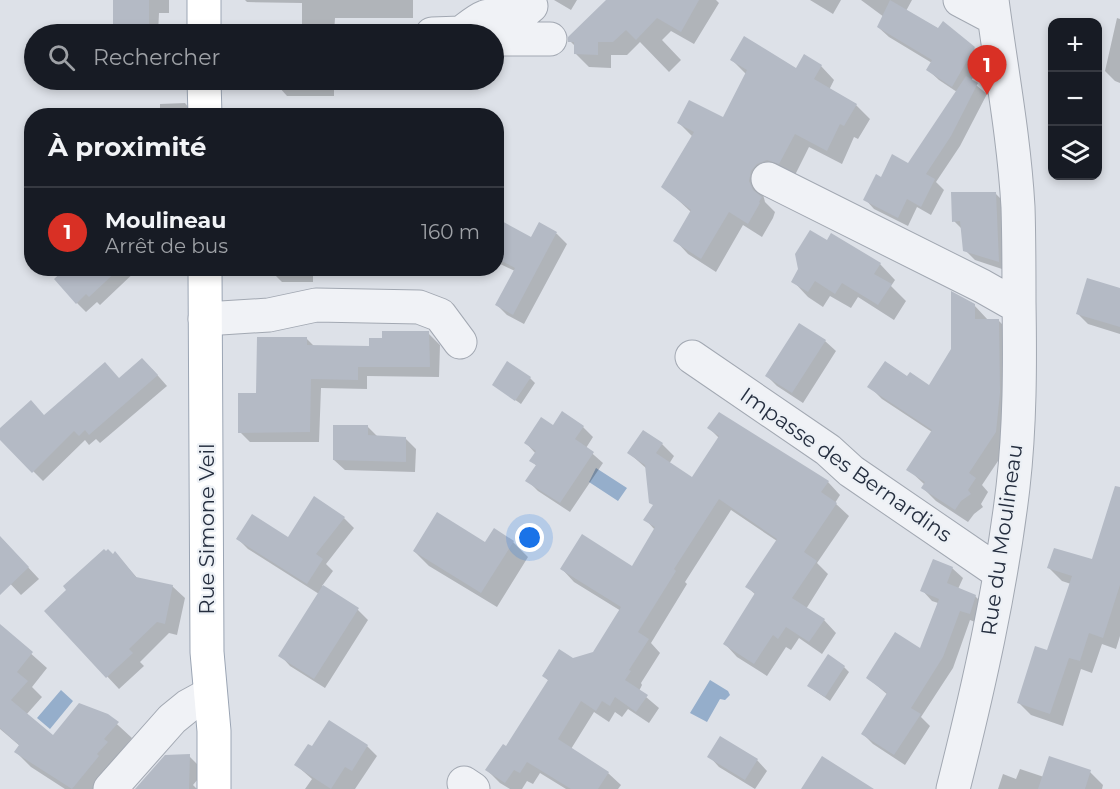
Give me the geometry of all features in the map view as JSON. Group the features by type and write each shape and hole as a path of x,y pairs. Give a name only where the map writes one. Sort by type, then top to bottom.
{"main road":[{"path":"204,0 204,24"},
{"path":"204,90 205,108"},
{"name":"Rue Simone Veil","path":"206,276 207,631 214,731 214,789"}],"street":[{"name":"Rue du Moulineau","path":"953,789 979,685 1000,573 1013,487 1018,421 1019,297 1015,170 993,9 960,0"},
{"path":"472,24 485,17 514,16 531,6"},
{"path":"504,39 550,39"},
{"path":"780,175 1019,297"},
{"path":"205,319 269,315 316,305 419,307 440,315 460,342"},
{"name":"Impasse des Bernardins","path":"692,357 828,450 851,471 1000,573"},
{"path":"110,789 172,718 210,694"}],"water":[{"path":"596,468 627,488 618,501 589,482"},
{"path":"710,680 728,691 730,695 725,700 720,699 707,722 690,713"},
{"path":"61,690 73,701 50,729 37,718"}],"building":[{"path":"113,0 149,0 149,24 113,24"},
{"path":"606,0 699,0 681,32 657,18 636,40 626,30 613,42 598,42 598,55 574,54 574,42 568,42 568,37"},
{"path":"890,0 938,28 943,21 975,47 952,87 926,70 932,60 877,27"},
{"path":"744,36 796,68 804,54 822,65 814,79 857,104 844,126 840,124 827,151 795,134 779,164 767,160 757,164 751,171 749,181 753,190 762,197 748,224 729,212 701,259 673,241 691,210 661,187 694,132 677,123 689,100 723,117 747,70 730,60"},
{"path":"966,76 978,83 951,136 926,174 935,179 921,207 907,199 898,218 863,200 876,174 881,177 892,154 908,163"},
{"path":"951,192 996,192 999,262 963,251 960,221 952,222"},
{"path":"504,222 531,237 539,222 557,232 513,315 495,305 515,268 504,262"},
{"path":"810,230 827,240 831,233 881,263 874,274 892,284 878,305 842,283 835,294 815,281 808,292 791,282 798,269 795,254"},
{"path":"57,276 111,276 89,297 86,294 76,304 54,279"},
{"path":"1087,278 1120,288 1120,327 1076,314"},
{"path":"951,291 975,304 975,319 999,319 1000,393 996,432 969,473 976,478 968,490 971,494 961,501 955,510 921,488 925,482 906,470 932,430 867,387 885,361 907,376 910,372 929,385 951,349"},
{"path":"799,323 826,340 792,393 765,376"},
{"path":"382,331 429,331 430,367 358,367 358,380 311,379 310,432 238,433 238,393 256,393 257,337 307,337 307,345 369,346 369,338 382,338"},
{"path":"142,358 158,375 89,435 85,430 79,436 74,431 32,473 0,440 0,428 31,400 44,415 105,362 119,378"},
{"path":"507,361 531,377 515,401 492,385"},
{"path":"562,411 584,426 575,439 594,452 560,503 525,481 536,465 529,461 536,451 524,443 541,417 553,425"},
{"path":"719,412 829,481 821,492 837,503 804,552 817,561 792,598 825,619 809,642 786,627 778,639 773,635 754,664 723,644 755,593 745,587 777,539 719,499 674,569 676,571 638,632 649,639 625,680 648,695 636,712 615,697 610,706 602,701 596,711 581,701 558,739 609,772 598,789 571,789 527,762 520,773 514,770 505,783 485,770 503,744 506,746 548,680 542,676 559,649 573,658 593,652 621,607 560,569 582,534 632,566 655,527 643,520 653,505 649,503 645,465 627,453 643,430 663,443 656,453 692,477 719,436 707,428"},
{"path":"333,425 368,425 368,435 406,437 406,462 333,460"},
{"path":"1115,486 1120,487 1120,585 1103,638 1089,633 1080,661 1069,658 1050,714 1017,703 1035,646 1047,650 1072,576 1047,568 1054,548 1092,559"},
{"path":"314,496 345,517 316,554 323,559 307,584 236,539 252,514 288,537"},
{"path":"437,512 485,542 494,528 514,541 481,593 413,551"},
{"path":"0,536 29,567 0,595"},
{"path":"104,549 106,551 108,549 113,554 115,551 136,577 173,585 165,624 157,622 129,649 133,653 106,678 44,611 66,590 63,586"},
{"path":"933,559 953,567 947,583 976,595 970,614 960,611 943,657 911,708 921,714 894,755 861,734 887,693 866,678 895,632 920,648 939,599 920,591"},
{"path":"323,585 359,608 314,679 278,656"},
{"path":"0,624 33,652 17,672 28,681 11,700 53,735 79,703 108,714 119,722 104,739 108,742 97,754 99,756 72,789 14,752 19,745 0,728"},
{"path":"828,654 845,666 825,697 807,686"},
{"path":"329,720 368,745 352,771 345,767 331,789 294,765 308,744 312,746"},
{"path":"720,736 758,759 745,780 707,757"},
{"path":"190,754 189,789 135,789 165,755"},
{"path":"822,756 874,789 801,789"},
{"path":"1049,756 1091,770 1085,789 1038,789"}],"place":[{"name":"Moulineau","path":"987,95"}]}
